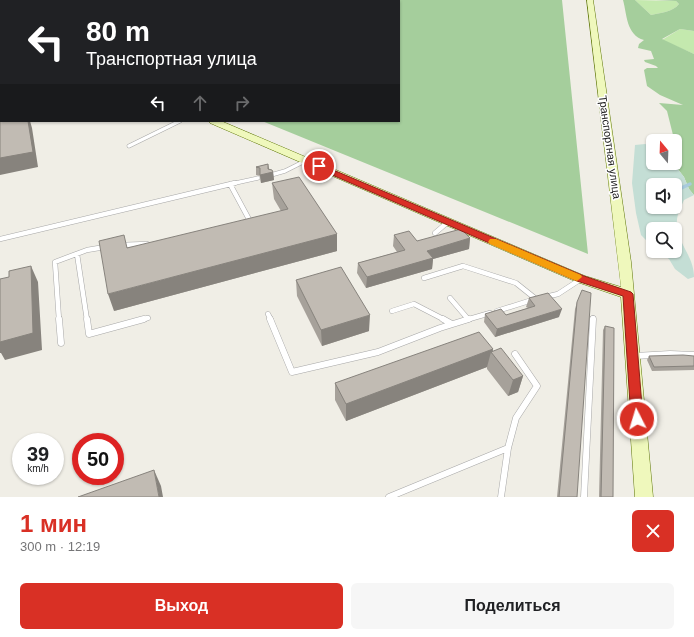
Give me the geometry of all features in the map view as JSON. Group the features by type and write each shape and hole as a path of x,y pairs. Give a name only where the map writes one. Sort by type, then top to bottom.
{"main road":[{"name":"Транспортная улица","path":"590,0 625,262 644,497"},
{"path":"215,122 581,279 628,294"}],"lane":[{"path":"129,146 178,122"},
{"path":"271,175 285,171 305,161"},
{"path":"0,239 258,178"},
{"path":"230,184 251,224 244,225"},
{"path":"435,233 448,222"},
{"path":"116,246 151,244"},
{"path":"61,343 55,262 87,250 109,247"},
{"path":"77,254 89,334 148,318"},
{"path":"424,278 463,266 516,283 536,299"},
{"path":"268,314 292,372 378,352 452,324 558,294 581,279"},
{"path":"450,298 468,319"},
{"path":"392,311 414,304 452,324"},
{"path":"584,497 593,318"},
{"path":"501,497 508,448 516,418 538,386 514,354"},
{"path":"632,356 670,354 694,355"},
{"path":"389,497 508,448"}],"green space":[{"path":"400,0 562,0 588,254 264,122 400,122"},
{"path":"623,0 635,0 651,15 673,9 679,4 676,1 656,0 694,0 694,31 680,29 662,39 694,54 694,195 678,170 682,170 682,134 673,134 667,111 659,103 683,105 660,95 647,86 644,70 647,68 658,68 645,62 644,60 654,59 651,51 638,48 639,44 644,40 634,34 630,29"},
{"path":"635,0 676,1 679,4 673,9 651,15"},
{"path":"680,29 694,31 694,54 662,40"}],"shaded area":[{"path":"645,144 646,170 678,170 694,195 684,200 682,205 682,178 646,178 646,214 678,214 677,222 646,222 646,240 641,235 632,183 635,145"},
{"path":"682,242 691,263 694,277 688,279 675,269 668,258 682,258"}],"building":[{"path":"0,122 28,122 33,152 0,158"},
{"path":"268,164 268,169 272,170 273,172 260,175 260,168 256,167"},
{"path":"299,177 337,234 108,294 99,241 124,235 127,248 288,209 272,183"},
{"path":"461,229 470,238 427,251 433,258 367,277 358,263 405,250 394,235 409,231 417,241"},
{"path":"31,266 33,333 0,342 0,279 9,277 9,271"},
{"path":"341,267 370,315 321,330 296,280"},
{"path":"582,290 591,293 577,497 559,497 577,302"},
{"path":"548,293 562,309 497,329 485,314 501,309 506,315 535,306 529,298"},
{"path":"605,326 614,328 613,497 601,497"},
{"path":"479,332 493,349 346,404 335,383"},
{"path":"501,348 523,376 513,380 491,352"},
{"path":"649,356 694,356 694,366 654,367"},
{"path":"154,470 159,497 78,497 112,485 124,485 124,481"}],"waterway":[{"path":"682,188 690,184"}],"slow traffic":[{"path":"493,242 577,277"}],"route":[{"path":"319,166 581,279 628,294 637,419"}]}
